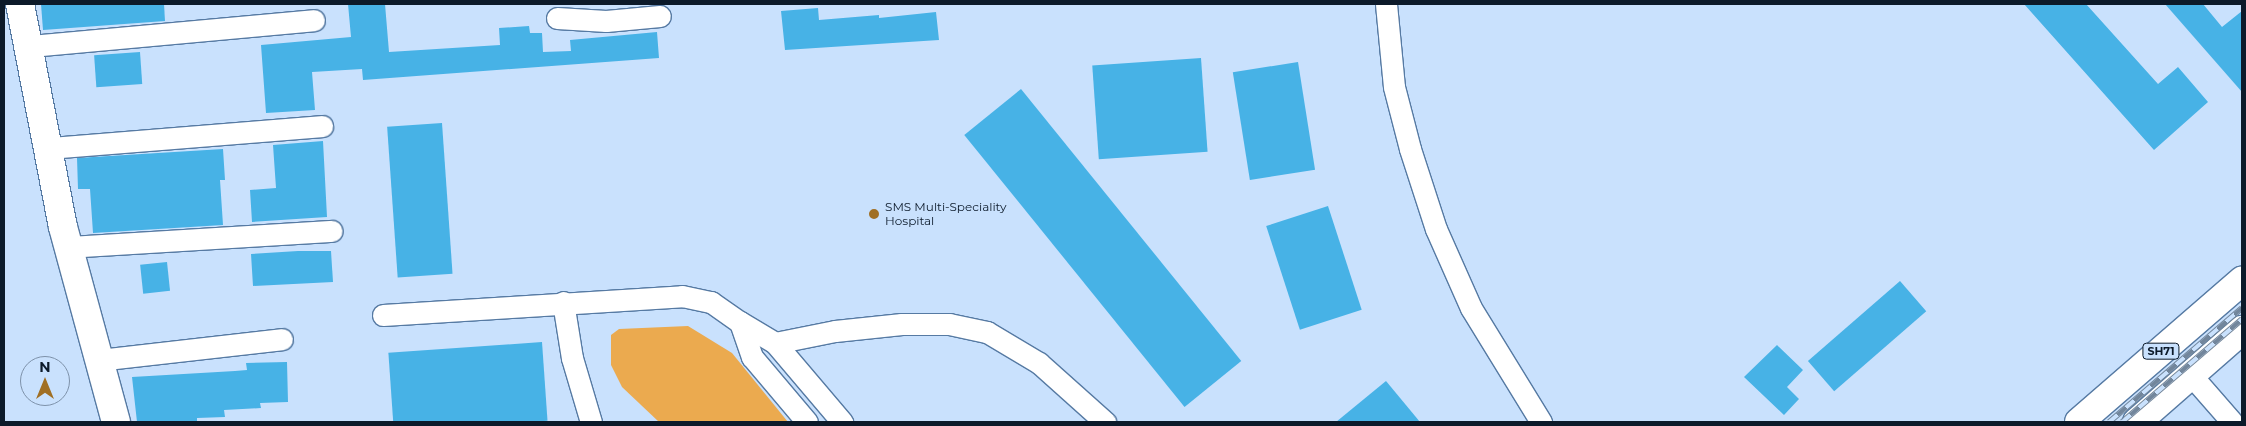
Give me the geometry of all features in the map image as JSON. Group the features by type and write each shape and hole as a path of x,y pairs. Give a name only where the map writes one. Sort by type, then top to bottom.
{"street":[{"path":"20,4 30,46 68,247 116,422"},
{"path":"1386,4 1394,87 1410,149 1436,229 1471,308 1541,422"},
{"path":"557,18 606,12 660,16"},
{"path":"30,46 314,20"},
{"path":"49,148 322,126"},
{"path":"68,247 332,231"},
{"name":"SH71","path":"2079,422 2242,281"},
{"path":"384,315 562,302 682,296 711,302 775,343 842,422"},
{"path":"562,302 572,358 591,422"},
{"path":"740,322 752,357 807,422"},
{"path":"775,343 835,331 902,324 949,324 987,332 1039,362 1105,422"},
{"path":"2137,422 2242,330"},
{"path":"99,360 282,340"},
{"path":"2191,375 2232,422"}],"shaded area":[{"path":"688,326 732,353 788,422 659,422 622,387 611,365 611,335 619,329"}],"building":[{"path":"41,4 164,4 165,21 43,30"},
{"path":"348,4 385,4 389,52 500,45 499,28 529,26 530,33 542,33 543,52 571,51 570,40 657,32 659,58 363,80 362,69 312,72 315,110 266,113 261,45 351,37"},
{"path":"2024,4 2086,4 2158,84 2178,67 2208,102 2154,150"},
{"path":"2165,4 2203,4 2222,27 2242,11 2242,92"},
{"path":"818,8 819,20 879,15 879,18 936,12 939,40 785,50 781,11"},
{"path":"140,52 142,84 96,87 94,55"},
{"path":"1201,58 1208,152 1099,159 1092,66"},
{"path":"1298,62 1315,170 1250,180 1233,72"},
{"path":"1021,89 1241,361 1185,407 964,135"},
{"path":"442,123 453,274 398,277 387,127"},
{"path":"323,141 327,217 252,222 250,190 276,188 273,145"},
{"path":"223,149 225,180 220,180 223,225 93,233 90,189 78,189 77,158"},
{"path":"1328,206 1362,310 1300,330 1266,226"},
{"path":"331,251 333,282 253,286 251,254"},
{"path":"167,262 170,291 143,294 140,265"},
{"path":"1900,281 1926,311 1834,391 1808,361"},
{"path":"542,342 548,421 393,422 388,353"},
{"path":"1777,345 1803,370 1787,387 1799,399 1784,415 1744,377"},
{"path":"287,362 288,402 260,403 261,408 224,410 225,417 197,418 197,422 137,422 132,377 247,370 246,363"},
{"path":"1386,381 1420,422 1336,422"}],"railway":[{"path":"2109,422 2242,308"},
{"path":"2122,422 2242,319"}],"place":[{"name":"SMS Multi-Speciality Hospital","path":"874,214"}]}
